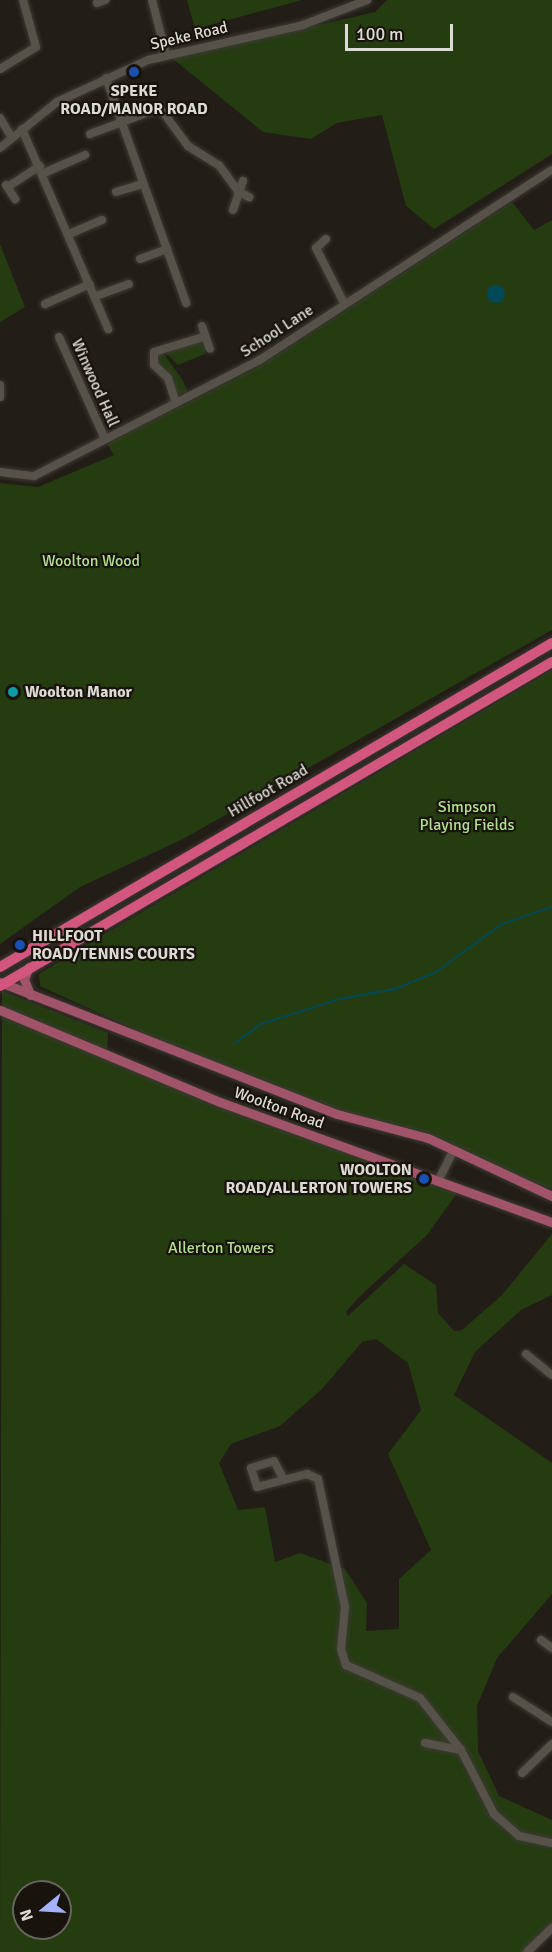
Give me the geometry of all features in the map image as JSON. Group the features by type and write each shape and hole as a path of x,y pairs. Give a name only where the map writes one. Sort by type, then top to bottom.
{"highway":[{"name":"Hillfoot Road","path":"0,967 552,643"},
{"name":"Hillfoot Road","path":"1,984 552,662"}],"main road":[{"path":"30,965 24,979 30,994"},
{"name":"Woolton Road","path":"1,984 337,1114 428,1138 552,1196"},
{"name":"Woolton Road","path":"0,1010 220,1102 439,1179 552,1222"}],"street":[{"path":"0,69 36,47 23,0"},
{"path":"152,0 166,54"},
{"name":"Speke Road","path":"0,148 57,102 106,78 166,54 303,25 368,0"},
{"path":"106,78 186,303"},
{"path":"90,134 160,108 188,146 219,165 238,191 249,196"},
{"path":"0,118 12,138"},
{"path":"22,129 42,170 108,329"},
{"path":"15,199 7,185 85,155"},
{"name":"School Lane","path":"0,472 34,476 260,360 344,303 552,170"},
{"path":"233,210 243,181"},
{"path":"116,192 143,184"},
{"path":"69,234 102,220"},
{"path":"326,239 316,248 344,303"},
{"path":"140,259 167,249"},
{"path":"45,304 90,284"},
{"path":"96,296 129,284"},
{"path":"202,326 203,337 210,349"},
{"name":"Winwood Hall","path":"59,337 105,440"},
{"path":"176,403 168,378 154,365 154,352 203,337"},
{"path":"0,386 0,397"},
{"path":"439,1179 453,1151"},
{"path":"526,1354 552,1375"},
{"path":"284,1480 274,1461 251,1468 254,1486 284,1480 314,1474 323,1497 321,1515 345,1607 341,1649 346,1665 420,1698 461,1750 494,1814 519,1836 552,1843"},
{"path":"541,1640 552,1648"},
{"path":"513,1696 552,1722"},
{"path":"425,1743 461,1750"},
{"path":"522,1773 552,1744"},
{"path":"526,1952 552,1928"}],"green space":[{"path":"187,0 302,0 195,29"},
{"path":"387,0 552,0 552,154 434,229 406,206 382,115 337,123 311,139 263,132 173,59 375,12"},
{"name":"Woolton Wood","path":"512,202 534,230 552,220 552,630 183,839 80,887 0,944 0,483 38,487 114,455 107,444 260,366"},
{"path":"0,244 25,307 0,322"},
{"path":"199,342 206,346 205,354 178,365 166,353 165,348"},
{"path":"161,350 182,379 188,392 177,395 158,366 155,358"},
{"name":"Simpson Playing Fields","path":"552,670 552,1189 490,1168 430,1136 340,1112 176,1048 40,986 39,974"},
{"name":"Allerton Towers","path":"2,991 108,1033 107,1058 461,1188 427,1235 360,1296 346,1312 348,1316 404,1264 436,1285 438,1313 454,1331 462,1330 502,1295 552,1234 552,1295 521,1310 475,1352 454,1395 552,1463 552,1594 497,1658 477,1706 478,1751 499,1796 552,1820 552,1928 527,1952 0,1952","holes":["376,1339 408,1363 421,1410 388,1454 431,1550 399,1579 399,1629 366,1631 367,1603 345,1569 300,1553 275,1562 265,1507 238,1510 219,1463 231,1444 280,1426 322,1389 362,1342"]}],"water":[{"path":"496,285 502,288 505,294 502,300 496,303 490,300 487,294 490,288"}],"waterway":[{"path":"235,1043 261,1024 340,999 395,989 436,972 502,924 552,907"}],"place":[{"name":"SPEKE ROAD/MANOR ROAD","path":"134,72"},
{"name":"Woolton Manor","path":"13,692"},
{"name":"HILLFOOT ROAD/TENNIS COURTS","path":"20,945"},
{"name":"WOOLTON ROAD/ALLERTON TOWERS","path":"424,1179"}]}
